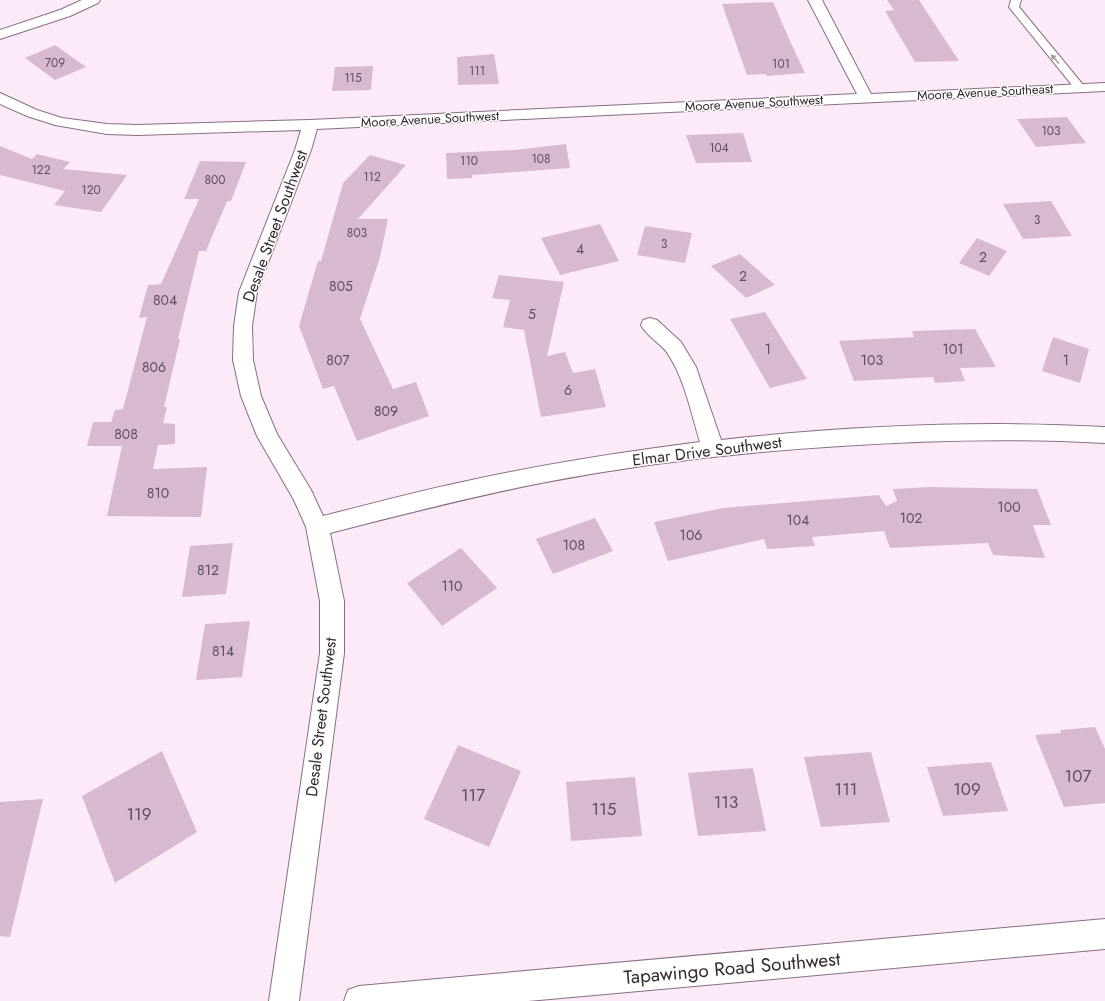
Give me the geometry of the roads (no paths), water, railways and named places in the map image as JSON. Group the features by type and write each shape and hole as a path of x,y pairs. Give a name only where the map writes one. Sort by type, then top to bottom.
{"street":[{"path":"0,35 32,26 93,0"},
{"path":"815,0 866,98"},
{"name":"Moore Avenue Southeast","path":"866,98 1105,87"},
{"name":"Moore Avenue Southwest","path":"0,98 21,109 48,119 108,129 154,130 310,125 866,98"},
{"name":"Desale Street Southwest","path":"284,1001 332,653 332,601 324,551 316,527 303,496 267,436 251,396 243,360 243,326 248,292 303,150 310,125"},
{"path":"650,325 674,347 686,367 713,448"},
{"name":"Elmar Drive Southwest","path":"316,527 488,485 602,464 713,448 875,435 980,432 1105,435"},
{"name":"Tapawingo Road Southwest","path":"359,1001 1105,934"}],"lane":[{"path":"1016,0 1014,7 1080,88"}]}
